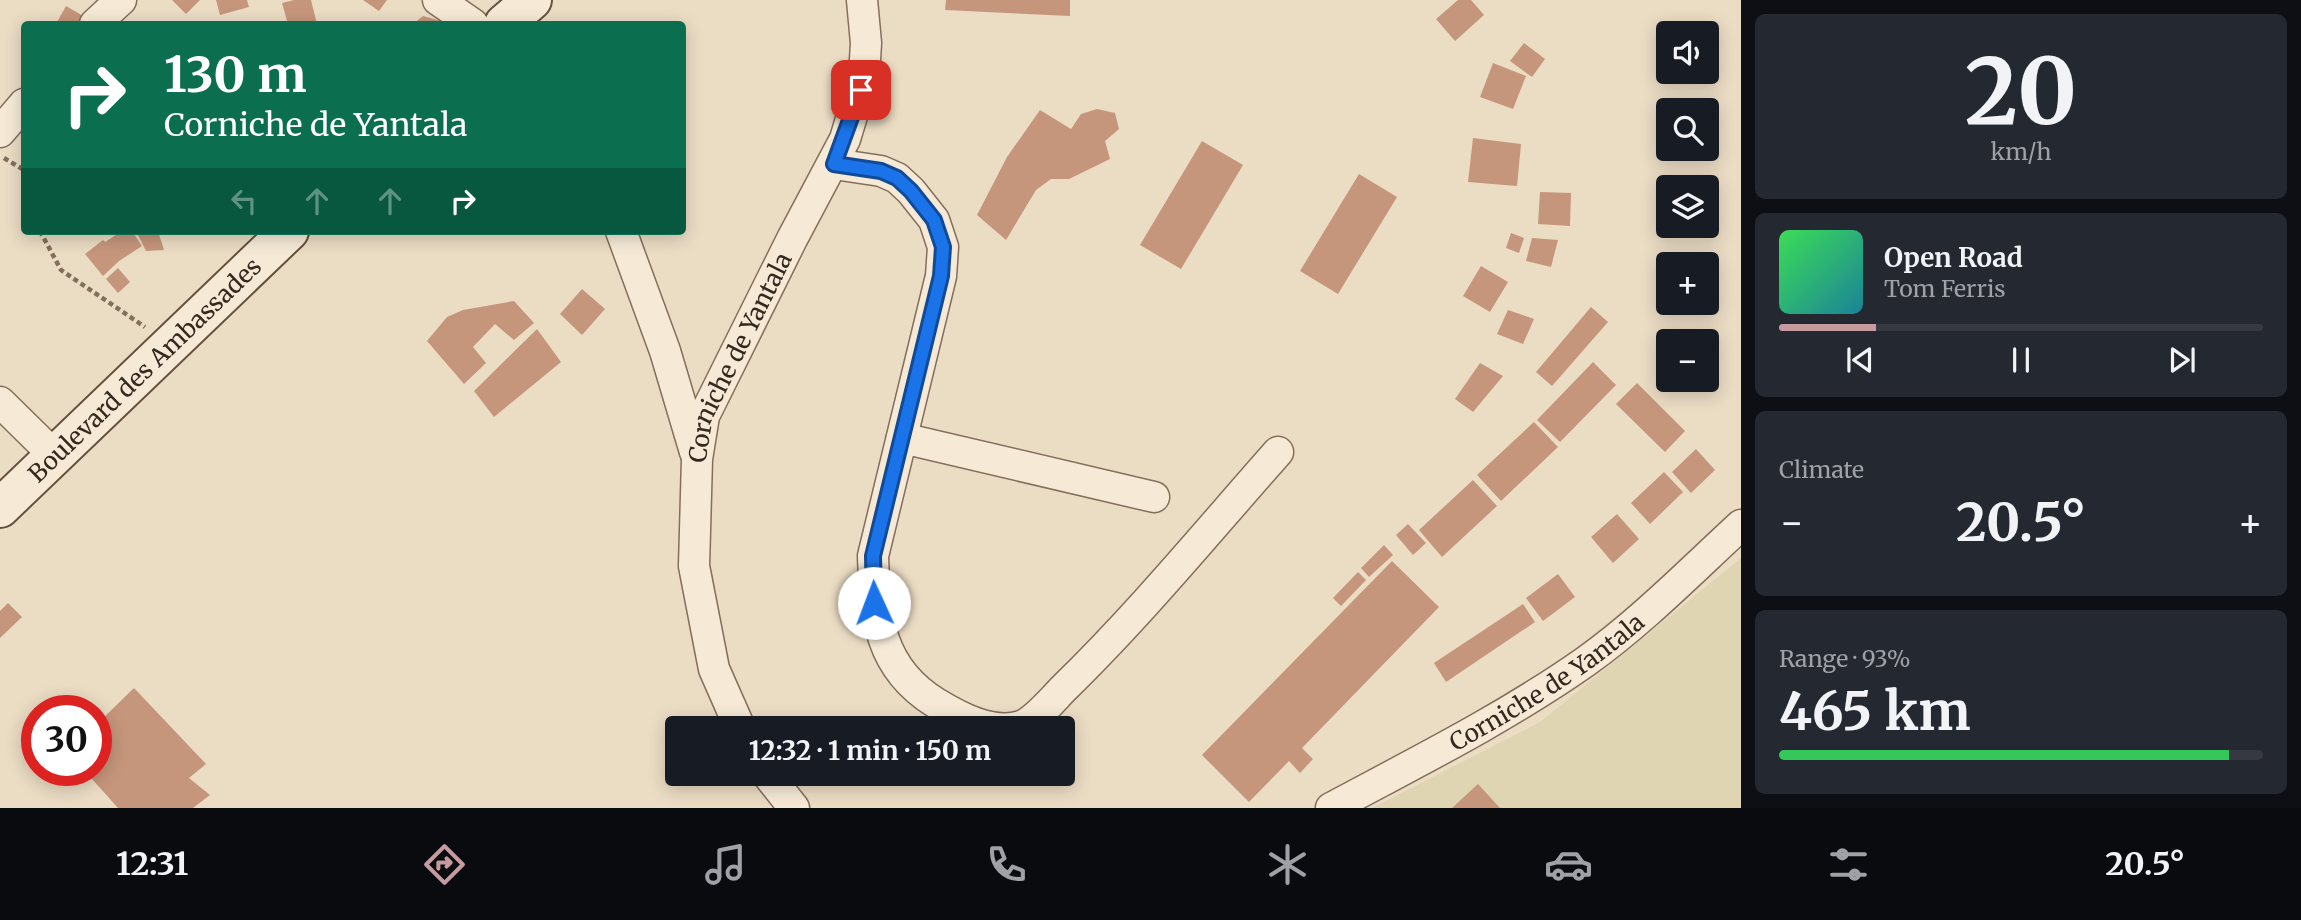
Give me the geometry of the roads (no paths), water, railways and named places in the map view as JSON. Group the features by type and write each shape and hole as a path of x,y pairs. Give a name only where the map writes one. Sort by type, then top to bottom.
{"main road":[{"path":"508,21 532,0"},
{"name":"Boulevard des Ambassades","path":"0,508 285,235"}],"street":[{"path":"438,0 469,21"},
{"name":"Corniche de Yantala","path":"735,716 714,669 694,566 697,459 704,416 792,239 834,164 858,104 864,76 866,43 862,0"},
{"path":"0,132 21,108"},
{"path":"834,164 881,171 897,178 934,220 943,247 941,276 873,556 874,603 886,652 910,685 930,700 971,722 998,728 1022,726 1087,666 1278,452"},
{"path":"622,235 664,351 697,459"},
{"path":"0,402 55,456"},
{"path":"902,438 1154,497"},
{"name":"Corniche de Yantala","path":"1331,808 1513,709 1586,661 1653,607 1741,525"},
{"path":"777,786 794,808"}]}
